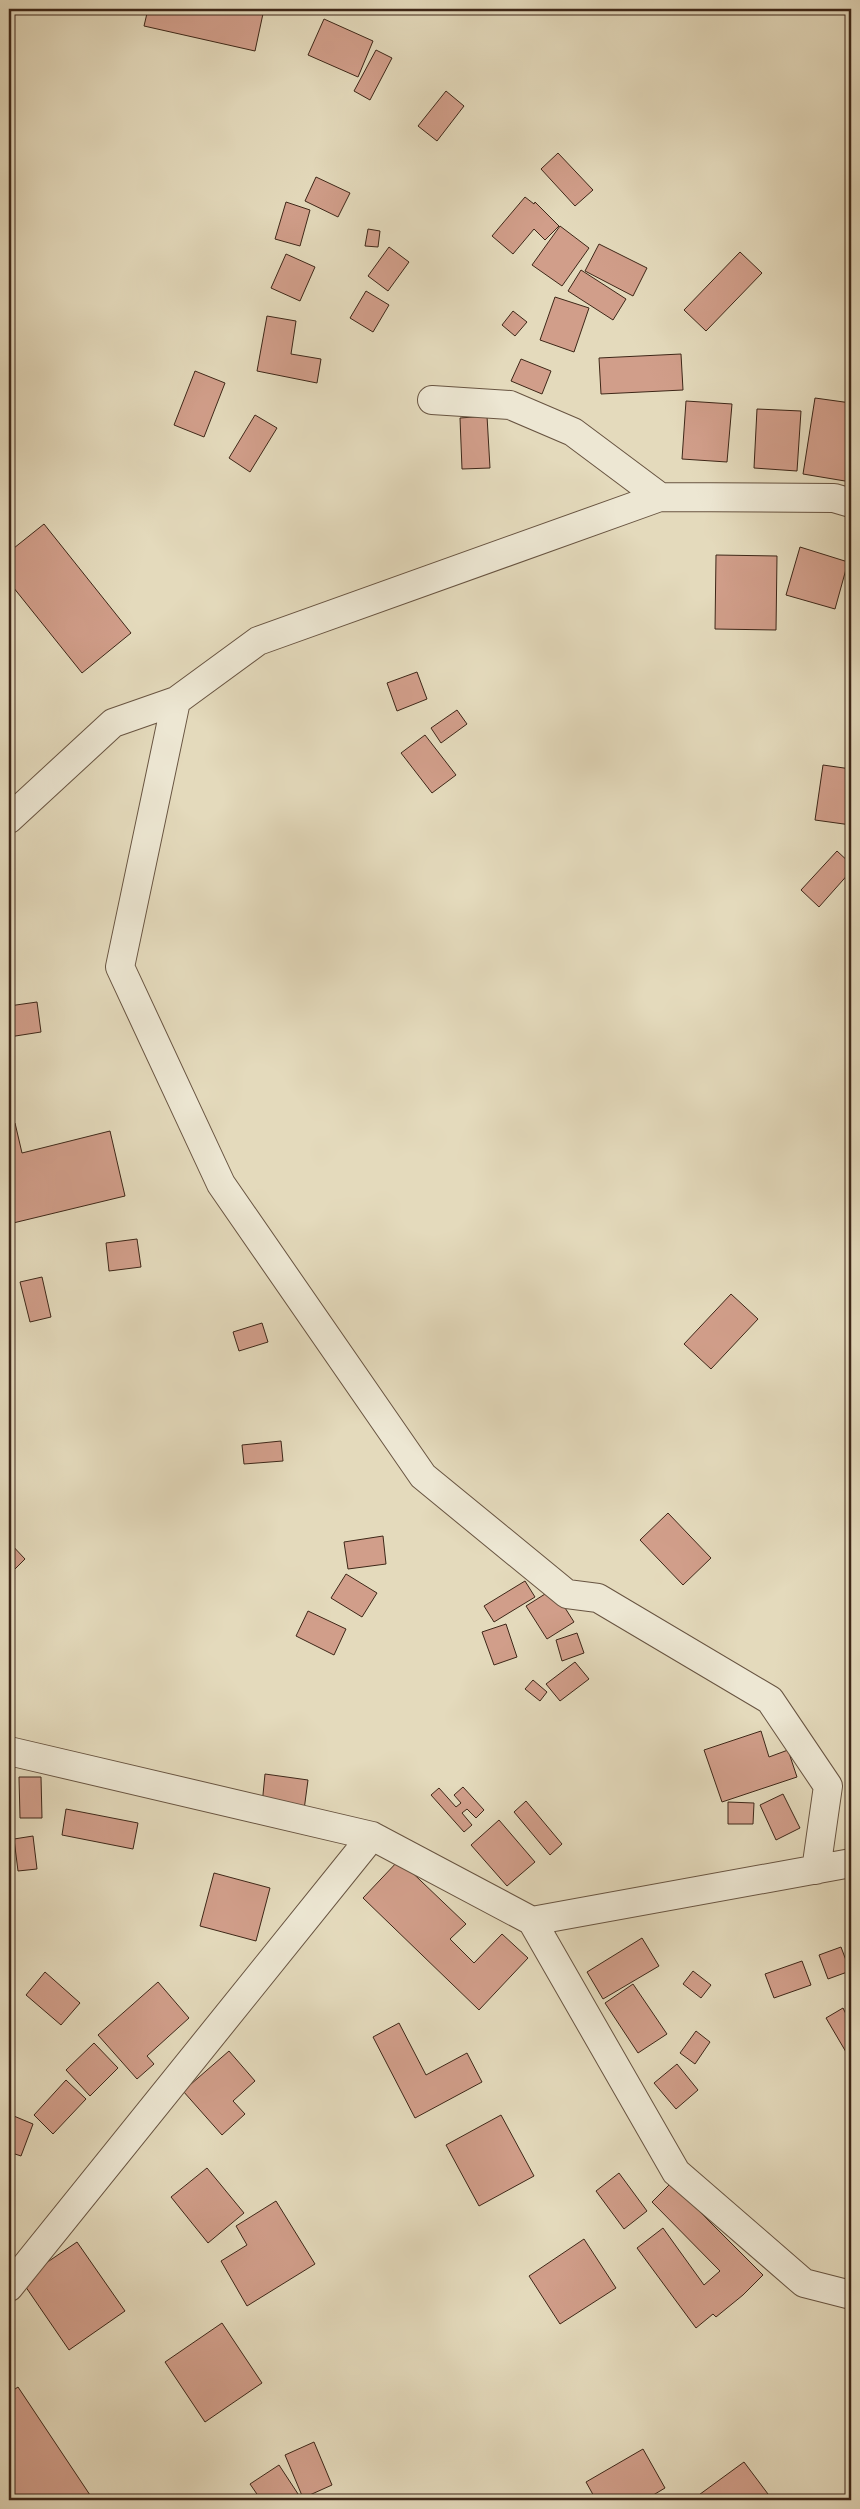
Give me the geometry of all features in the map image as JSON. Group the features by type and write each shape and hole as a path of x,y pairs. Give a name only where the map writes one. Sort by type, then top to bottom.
{"street":[{"path":"432,400 510,405 519,408 573,432 660,498"},
{"path":"9,819 113,723 176,701 258,641 660,498 834,498 851,503"},
{"path":"176,701 120,967 220,1184 423,1476 567,1594 598,1598 770,1700 828,1786 816,1870"},
{"path":"9,1751 372,1836 532,1921 676,2172 804,2283 851,2295"},
{"path":"9,2287 372,1836"},
{"path":"532,1921 851,1863"}],"building":[{"path":"148,9 215,9 233,13 234,9 264,9 255,51 144,26"},
{"path":"324,19 373,41 358,77 308,55"},
{"path":"376,50 392,58 370,100 354,91"},
{"path":"446,91 464,106 437,141 418,126"},
{"path":"558,153 593,190 575,206 541,169"},
{"path":"316,177 350,193 338,217 305,201"},
{"path":"525,197 534,204 535,202 559,226 545,240 534,229 513,254 492,236"},
{"path":"286,202 310,210 300,246 275,239"},
{"path":"560,226 589,248 562,286 532,265"},
{"path":"368,229 380,231 378,247 365,246"},
{"path":"599,244 647,268 633,296 585,271"},
{"path":"389,247 409,262 388,291 368,276"},
{"path":"740,252 762,273 706,331 684,310"},
{"path":"286,254 315,267 300,301 271,288"},
{"path":"581,270 626,299 613,320 568,291"},
{"path":"366,291 389,305 373,332 350,318"},
{"path":"555,297 589,308 574,352 540,340"},
{"path":"513,311 527,322 515,336 502,325"},
{"path":"267,316 296,321 291,354 321,359 317,383 257,371"},
{"path":"681,354 683,390 601,394 599,358"},
{"path":"521,359 551,371 542,394 511,381"},
{"path":"195,371 225,383 204,437 174,425"},
{"path":"815,398 851,403 851,482 803,474"},
{"path":"686,401 732,404 727,462 682,459"},
{"path":"757,409 801,411 797,471 754,468"},
{"path":"255,415 277,428 250,472 229,458"},
{"path":"487,416 490,468 462,469 460,418"},
{"path":"44,524 131,633 82,673 9,582 9,552"},
{"path":"800,547 848,562 835,609 786,595"},
{"path":"716,555 777,556 776,630 715,629"},
{"path":"417,672 427,699 397,711 387,683"},
{"path":"457,710 467,724 441,743 431,728"},
{"path":"425,735 456,775 432,793 401,753"},
{"path":"823,765 851,769 851,825 815,820"},
{"path":"837,851 851,864 851,871 819,907 801,890"},
{"path":"37,1002 41,1032 9,1037 9,1006"},
{"path":"15,1123 22,1153 110,1131 125,1196 9,1224 9,1125"},
{"path":"137,1239 141,1267 109,1271 106,1243"},
{"path":"42,1277 51,1317 30,1322 20,1282"},
{"path":"731,1294 758,1319 711,1369 684,1344"},
{"path":"262,1323 268,1342 239,1351 233,1332"},
{"path":"281,1441 283,1461 244,1464 242,1445"},
{"path":"668,1513 711,1558 683,1585 640,1540"},
{"path":"383,1536 386,1564 348,1569 344,1542"},
{"path":"9,1542 25,1559 9,1575"},
{"path":"346,1574 377,1593 362,1617 331,1598"},
{"path":"525,1581 535,1597 494,1622 484,1606"},
{"path":"553,1589 574,1622 547,1639 526,1606"},
{"path":"308,1611 346,1629 334,1655 296,1636"},
{"path":"506,1624 517,1657 494,1665 482,1632"},
{"path":"577,1633 584,1653 562,1661 556,1640"},
{"path":"575,1662 589,1679 560,1701 546,1684"},
{"path":"533,1680 547,1692 540,1701 525,1689"},
{"path":"761,1731 769,1757 788,1750 797,1777 722,1802 704,1750"},
{"path":"265,1774 308,1780 304,1810 262,1805"},
{"path":"19,1777 41,1777 42,1818 20,1818"},
{"path":"463,1787 484,1810 476,1818 467,1809 462,1813 472,1825 464,1832 431,1795 439,1788 456,1807 461,1803 454,1795"},
{"path":"783,1794 800,1828 776,1840 760,1805"},
{"path":"526,1801 562,1844 550,1855 514,1812"},
{"path":"728,1802 754,1803 753,1824 728,1824"},
{"path":"66,1809 138,1823 133,1849 62,1835"},
{"path":"499,1820 535,1862 507,1886 471,1845"},
{"path":"33,1836 37,1869 18,1871 14,1839"},
{"path":"399,1860 466,1924 450,1939 474,1963 502,1934 528,1958 479,2010 363,1898"},
{"path":"214,1873 270,1888 256,1941 200,1926"},
{"path":"642,1938 659,1966 603,1999 587,1972"},
{"path":"841,1947 850,1971 828,1979 819,1955"},
{"path":"802,1961 811,1985 774,1998 765,1974"},
{"path":"693,1971 711,1985 701,1998 683,1984"},
{"path":"45,1972 80,2003 61,2025 26,1995"},
{"path":"158,1982 189,2018 147,2056 154,2064 137,2079 98,2035"},
{"path":"633,1984 667,2034 638,2053 605,2003"},
{"path":"843,2008 851,2024 851,2048 846,2052 826,2018"},
{"path":"399,2023 426,2075 467,2053 482,2082 415,2118 373,2037"},
{"path":"696,2031 710,2042 695,2064 680,2053"},
{"path":"94,2043 118,2068 90,2096 66,2070"},
{"path":"229,2051 255,2081 233,2101 245,2114 222,2135 183,2091"},
{"path":"677,2064 698,2090 676,2109 654,2083"},
{"path":"66,2080 86,2099 53,2134 34,2115"},
{"path":"9,2114 33,2124 21,2156 9,2152"},
{"path":"501,2115 534,2176 479,2206 446,2145"},
{"path":"207,2168 244,2213 208,2243 171,2197"},
{"path":"619,2173 647,2211 624,2229 596,2191"},
{"path":"671,2183 763,2275 743,2295 716,2317 713,2314 696,2328 637,2248 663,2228 704,2285 720,2271 652,2202"},
{"path":"276,2201 315,2264 247,2306 221,2261 247,2245 236,2226"},
{"path":"584,2239 616,2288 560,2324 529,2276"},
{"path":"77,2242 125,2311 69,2350 21,2280"},
{"path":"222,2323 262,2383 205,2422 165,2362"},
{"path":"18,2387 92,2498 89,2500 9,2500 9,2393"},
{"path":"314,2442 332,2485 303,2498 285,2455"},
{"path":"643,2449 665,2488 645,2500 596,2500 586,2482"},
{"path":"744,2462 771,2498 768,2500 692,2500"},
{"path":"279,2465 302,2500 261,2500 250,2484"}]}
